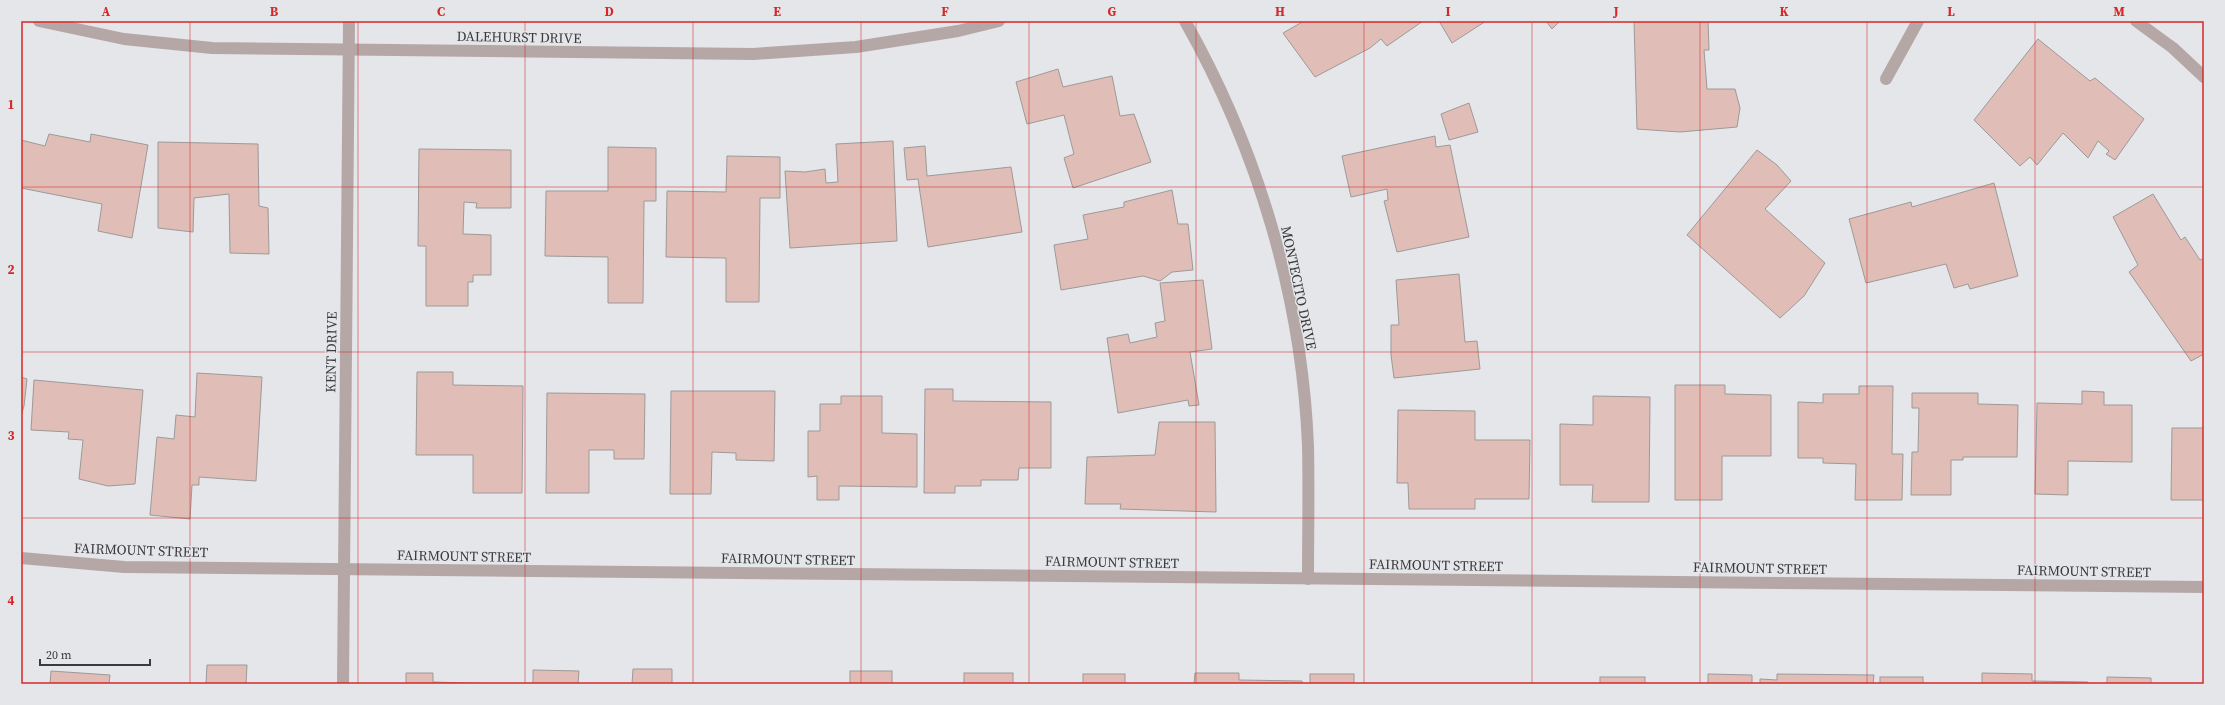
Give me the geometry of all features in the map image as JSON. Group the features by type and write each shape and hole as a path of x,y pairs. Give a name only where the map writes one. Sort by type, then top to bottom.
{"street":[{"name":"DALEHURST DRIVE","path":"39,21 124,39 212,48 753,54 856,47 958,31 999,21"},
{"name":"KENT DRIVE","path":"344,684 349,21"},
{"name":"MONTECITO DRIVE","path":"1185,21 1209,64 1249,156 1278,250 1298,347 1308,445 1308,579"},
{"path":"1886,79 1918,21"},
{"path":"2136,21 2173,48 2204,77"},
{"name":"FAIRMOUNT STREET","path":"21,558 124,567 344,570 2204,587"}],"building":[{"path":"1304,21 1423,21 1387,46 1381,39 1370,48 1315,77 1283,33"},
{"path":"1439,21 1486,21 1452,43"},
{"path":"1546,21 1560,21 1552,29"},
{"path":"1634,21 1708,21 1709,50 1704,50 1707,89 1735,89 1740,108 1737,127 1680,132 1637,129"},
{"path":"2038,39 2090,81 2095,78 2144,119 2115,160 2106,154 2109,151 2098,141 2088,158 2063,133 2037,165 2030,157 2020,166 1974,120"},
{"path":"1058,69 1063,87 1112,76 1120,116 1134,114 1151,162 1073,188 1064,158 1074,154 1064,115 1027,124 1016,82"},
{"path":"1469,103 1478,132 1449,140 1441,114"},
{"path":"49,134 90,142 91,134 148,145 132,238 98,231 102,204 21,188 21,140 45,146"},
{"path":"1435,136 1436,147 1450,145 1469,237 1397,252 1384,201 1388,200 1387,189 1351,197 1342,156"},
{"path":"893,141 897,241 790,248 785,171 805,172 825,169 826,183 838,182 836,144"},
{"path":"158,142 258,144 259,206 268,208 269,254 230,253 229,194 194,198 193,232 158,228"},
{"path":"925,146 927,176 1011,167 1022,232 928,247 918,179 907,180 904,148"},
{"path":"608,147 656,148 656,201 644,201 643,303 608,303 608,257 545,256 546,191 608,191"},
{"path":"419,149 511,150 511,208 476,208 477,203 464,202 463,234 491,235 491,275 473,275 473,282 468,282 468,306 426,306 426,246 418,246"},
{"path":"1757,150 1777,165 1791,181 1765,209 1825,263 1804,296 1780,318 1687,235"},
{"path":"727,156 780,157 780,198 760,198 759,302 726,302 726,258 666,257 667,191 726,192"},
{"path":"1994,183 2018,276 1970,289 1968,284 1954,288 1946,264 1866,283 1849,219 1911,202 1912,207"},
{"path":"1172,190 1178,224 1188,224 1193,270 1172,272 1160,281 1143,276 1061,290 1054,245 1088,239 1083,215 1124,207 1124,202"},
{"path":"2153,194 2181,240 2185,237 2200,260 2204,258 2204,354 2191,361 2129,272 2138,265 2113,217"},
{"path":"1459,274 1465,342 1477,341 1480,369 1394,378 1391,355 1391,325 1399,325 1396,280"},
{"path":"1203,280 1212,349 1190,352 1199,405 1189,406 1188,400 1118,413 1107,338 1128,334 1130,343 1157,337 1155,323 1165,321 1160,283"},
{"path":"417,372 453,372 453,385 523,386 522,493 473,493 473,455 416,455"},
{"path":"197,373 262,377 256,481 199,477 199,485 192,485 190,519 150,515 157,437 174,439 176,415 195,417"},
{"path":"21,377 27,379 24,406 21,416"},
{"path":"34,380 143,390 135,484 108,486 79,479 83,440 68,439 69,432 31,430"},
{"path":"1675,385 1725,385 1725,394 1771,395 1771,456 1722,456 1722,500 1675,500"},
{"path":"1859,386 1893,386 1892,454 1903,454 1902,500 1855,500 1856,464 1823,463 1823,458 1798,458 1798,402 1823,403 1823,394 1859,394"},
{"path":"925,389 953,389 953,401 1051,402 1051,468 1019,468 1018,480 981,480 981,486 955,486 955,493 924,493"},
{"path":"671,391 775,391 774,461 736,460 736,453 712,452 711,494 670,494"},
{"path":"2082,391 2104,392 2104,405 2132,405 2132,462 2068,461 2068,495 2035,494 2037,403 2082,404"},
{"path":"547,393 645,394 644,459 614,459 614,450 589,450 589,493 546,493"},
{"path":"1912,393 1978,393 1978,404 2018,405 2017,457 1963,457 1963,460 1951,460 1951,495 1911,495 1912,452 1918,452 1919,408 1912,408"},
{"path":"841,396 882,396 882,433 917,434 917,487 839,486 839,500 817,500 817,476 808,477 808,431 820,431 820,404 841,404"},
{"path":"1593,396 1650,397 1649,502 1592,502 1593,485 1560,485 1560,424 1593,425"},
{"path":"1398,410 1475,411 1475,440 1530,440 1529,499 1475,499 1475,509 1409,509 1408,483 1397,483"},
{"path":"1159,422 1215,422 1216,512 1120,509 1121,504 1085,504 1087,457 1155,455"},
{"path":"2172,428 2204,428 2204,500 2171,500"},
{"path":"207,665 247,665 246,684 206,684"},
{"path":"633,669 672,669 672,684 632,684"},
{"path":"533,670 579,671 578,684 533,684"},
{"path":"51,671 110,675 109,684 50,684"},
{"path":"850,671 892,671 892,684 850,684"},
{"path":"406,673 433,673 433,682 504,684 406,684"},
{"path":"964,673 1013,673 1013,684 964,684"},
{"path":"1195,673 1239,673 1239,680 1302,681 1302,684 1194,684"},
{"path":"1982,673 2032,674 2032,681 2088,682 2088,684 1982,684"},
{"path":"1083,674 1125,674 1125,684 1083,684"},
{"path":"1310,674 1354,674 1354,684 1310,684"},
{"path":"1708,674 1752,675 1752,684 1708,684"},
{"path":"1777,674 1874,675 1873,684 1760,684 1760,679 1777,680"},
{"path":"1600,677 1645,677 1645,684 1600,684"},
{"path":"1880,677 1923,677 1923,684 1880,684"},
{"path":"2107,677 2151,678 2151,684 2107,684"}]}
